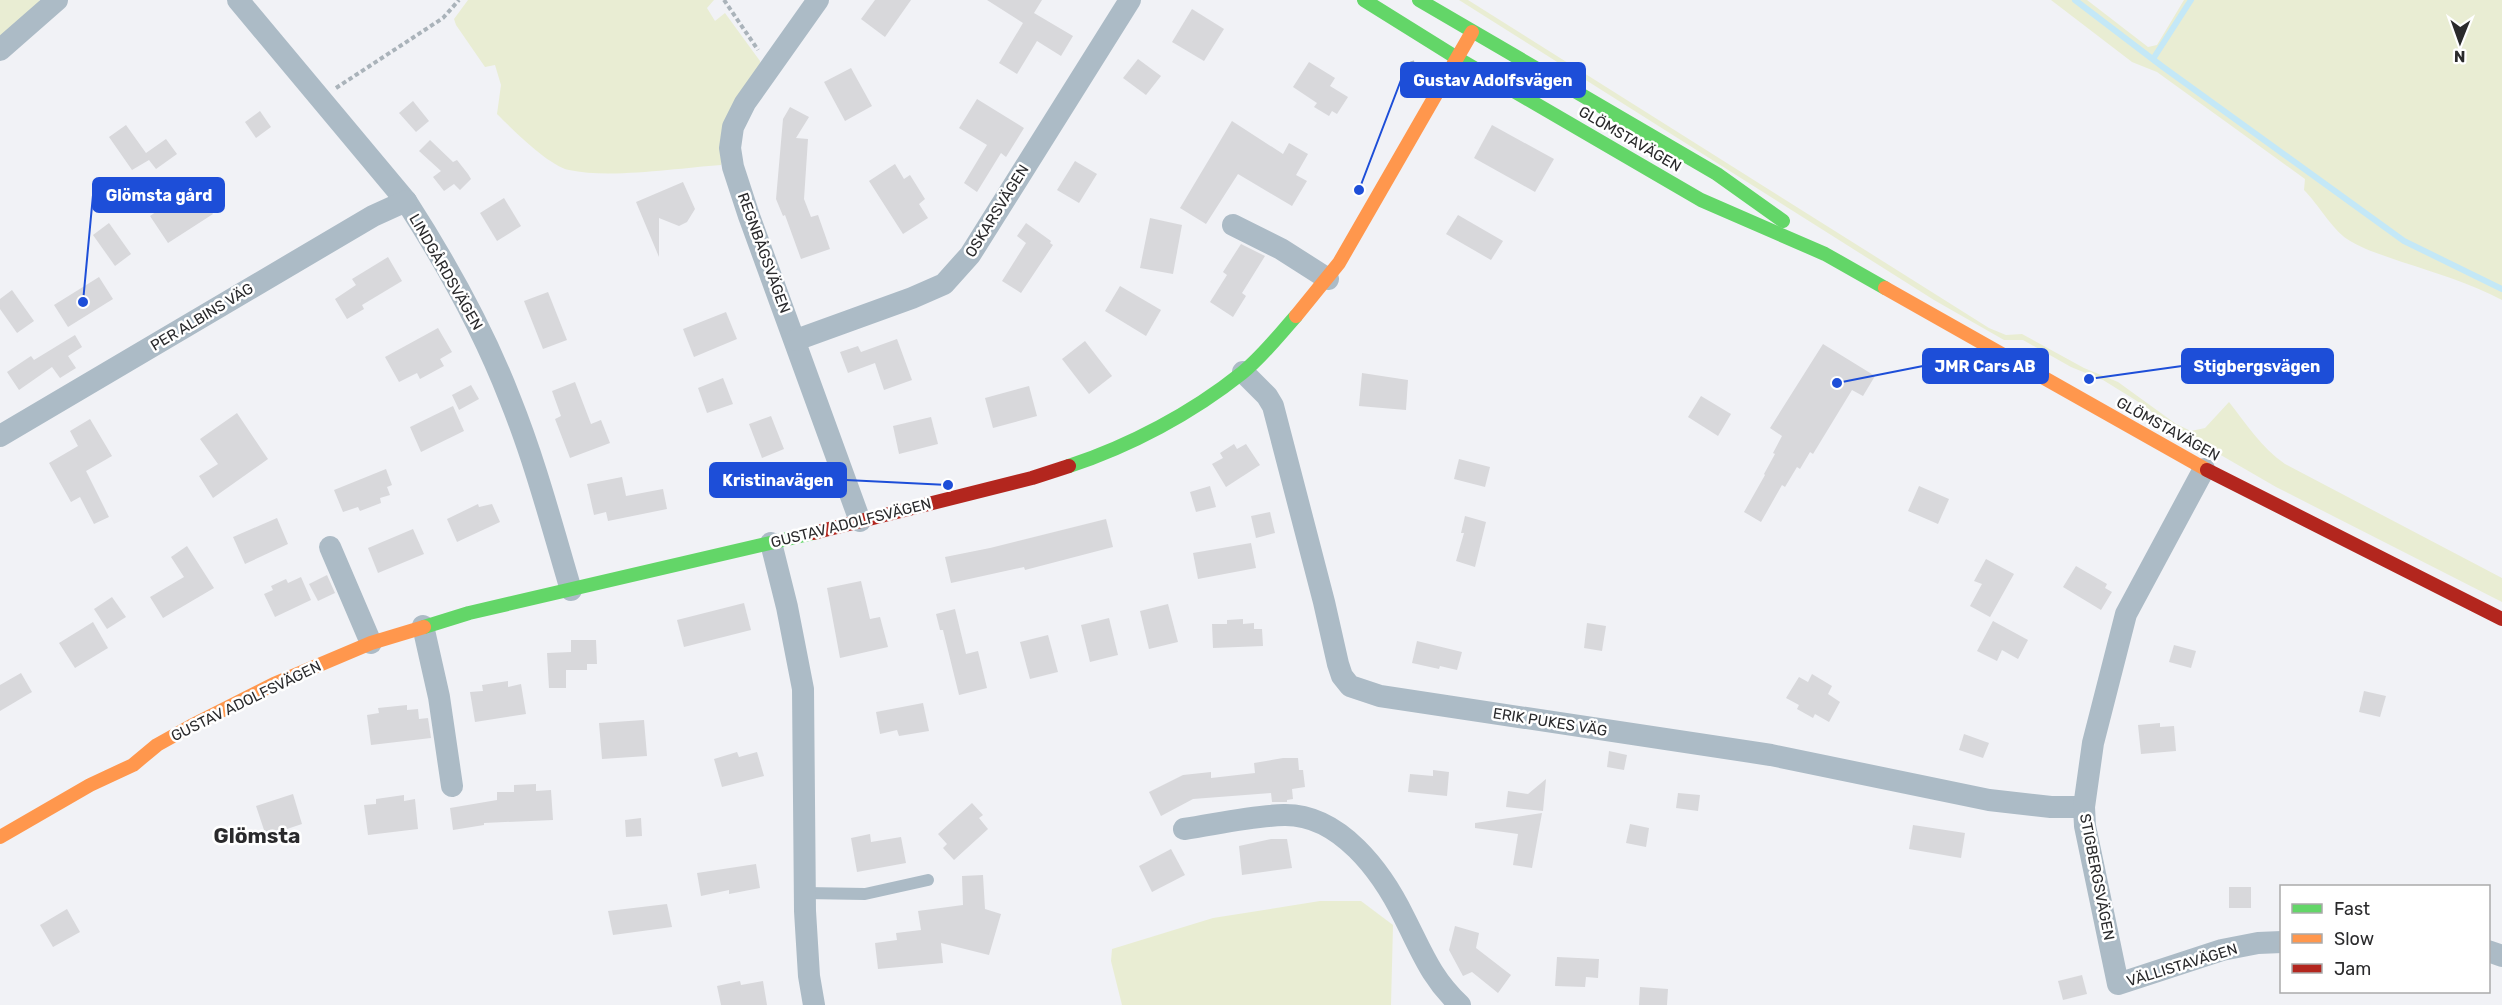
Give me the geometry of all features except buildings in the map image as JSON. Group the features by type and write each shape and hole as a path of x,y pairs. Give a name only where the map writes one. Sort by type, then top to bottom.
{"main road":[{"name":"GLÖMSTAVÄGEN","path":"1364,0 1457,58 1701,200 1825,254 2204,468 2502,619"},
{"name":"GLÖMSTAVÄGEN","path":"1419,0 1717,174 1825,254"},
{"name":"GUSTAV ADOLFSVÄGEN","path":"0,837 90,784 133,765 157,745 191,726 274,684 371,643 469,613 771,543 1032,478 1102,455 1166,424 1243,372 1288,327 1328,279 1472,32"}],"street":[{"path":"0,50 57,0"},
{"name":"LINDGÅRDSVÄGEN","path":"238,0 406,201 466,304 493,358 529,451 572,590"},
{"name":"REGNBÅGSVÄGEN","path":"818,0 745,103 733,127 730,148 732,167 860,521"},
{"name":"OSKARSVÄGEN","path":"796,340 912,298 944,284 954,275 970,255 1130,0"},
{"name":"PER ALBINS VÄG","path":"0,436 373,216 406,201"},
{"path":"1233,225 1281,249 1328,279"},
{"name":"ERIK PUKES VÄG","path":"1243,372 1267,396 1273,406 1338,664 1342,676 1350,686 1380,696 1771,755 1989,800 2051,807 2084,807"},
{"name":"STIGBERGSVÄGEN","path":"2118,984 2085,826 2084,807 2093,743 2126,614 2204,468"},
{"path":"771,543 803,689 805,893 809,976 814,1005"},
{"path":"330,547 371,643"},
{"path":"423,626 439,697 452,786"},
{"path":"1184,830 1236,820 1285,815 1306,819 1340,834 1357,849 1381,879 1397,902 1436,980 1460,1005"},
{"name":"VÄLLISTAVÄGEN","path":"2118,984 2222,950 2258,943 2280,942"}],"lane":[{"path":"805,893 865,894 927,880"}],"path":[{"path":"320,98 443,18 459,0"},
{"path":"724,0 772,66"}],"green space":[{"path":"0,0 39,0 47,8 0,50"},
{"path":"468,0 714,0 707,8 715,21 725,13 760,61 760,66 721,143 721,165 604,173 569,170 551,161 531,146 497,114 501,85 495,65 485,67 454,19"},
{"path":"1459,0 1468,0 1989,328 2006,335 2022,334 2084,368 2118,382 2176,424 2191,431 2205,428 2229,402 2261,443 2285,464 2502,578 2502,602 2276,487 2162,421 2145,406 2103,380 2071,367 2023,340 2004,340 1934,300"},
{"path":"2051,0 2087,0 2148,47 2157,45 2184,0 2502,0 2502,300 2465,283 2374,252 2347,239 2304,190 2305,179 2157,72 2132,62"},
{"path":"1320,901 1361,901 1393,925 1391,1005 1122,1005 1111,961 1112,949 1213,918"}],"waterway":[{"path":"2075,0 2163,67 2404,241 2502,289"},
{"path":"2153,59 2191,0"}],"traffic: fast":[{"path":"1364,0 1457,58 1701,200 1825,254 1885,288"},
{"path":"1419,0 1717,174 1783,221"},
{"path":"1069,466 1115,449 1160,427 1202,402 1249,367 1296,316"},
{"path":"424,627 469,613 813,533"}],"traffic: slow":[{"path":"1296,316 1339,263 1472,32"},
{"path":"1885,288 2207,470"},
{"path":"0,837 90,785 133,765 157,745 191,726 274,684 371,643 424,627"}],"traffic: jam":[{"path":"813,533 1032,478 1069,466"},
{"path":"2207,470 2502,619"}],"place":[{"name":"Gustav Adolfsvägen","path":"1359,190"},
{"name":"Glömsta gård","path":"83,302"},
{"name":"Stigbergsvägen","path":"2089,379"},
{"name":"JMR Cars AB","path":"1837,383"},
{"name":"Kristinavägen","path":"948,485"}],"district":[{"name":"Glömsta","path":"257,835"}]}
